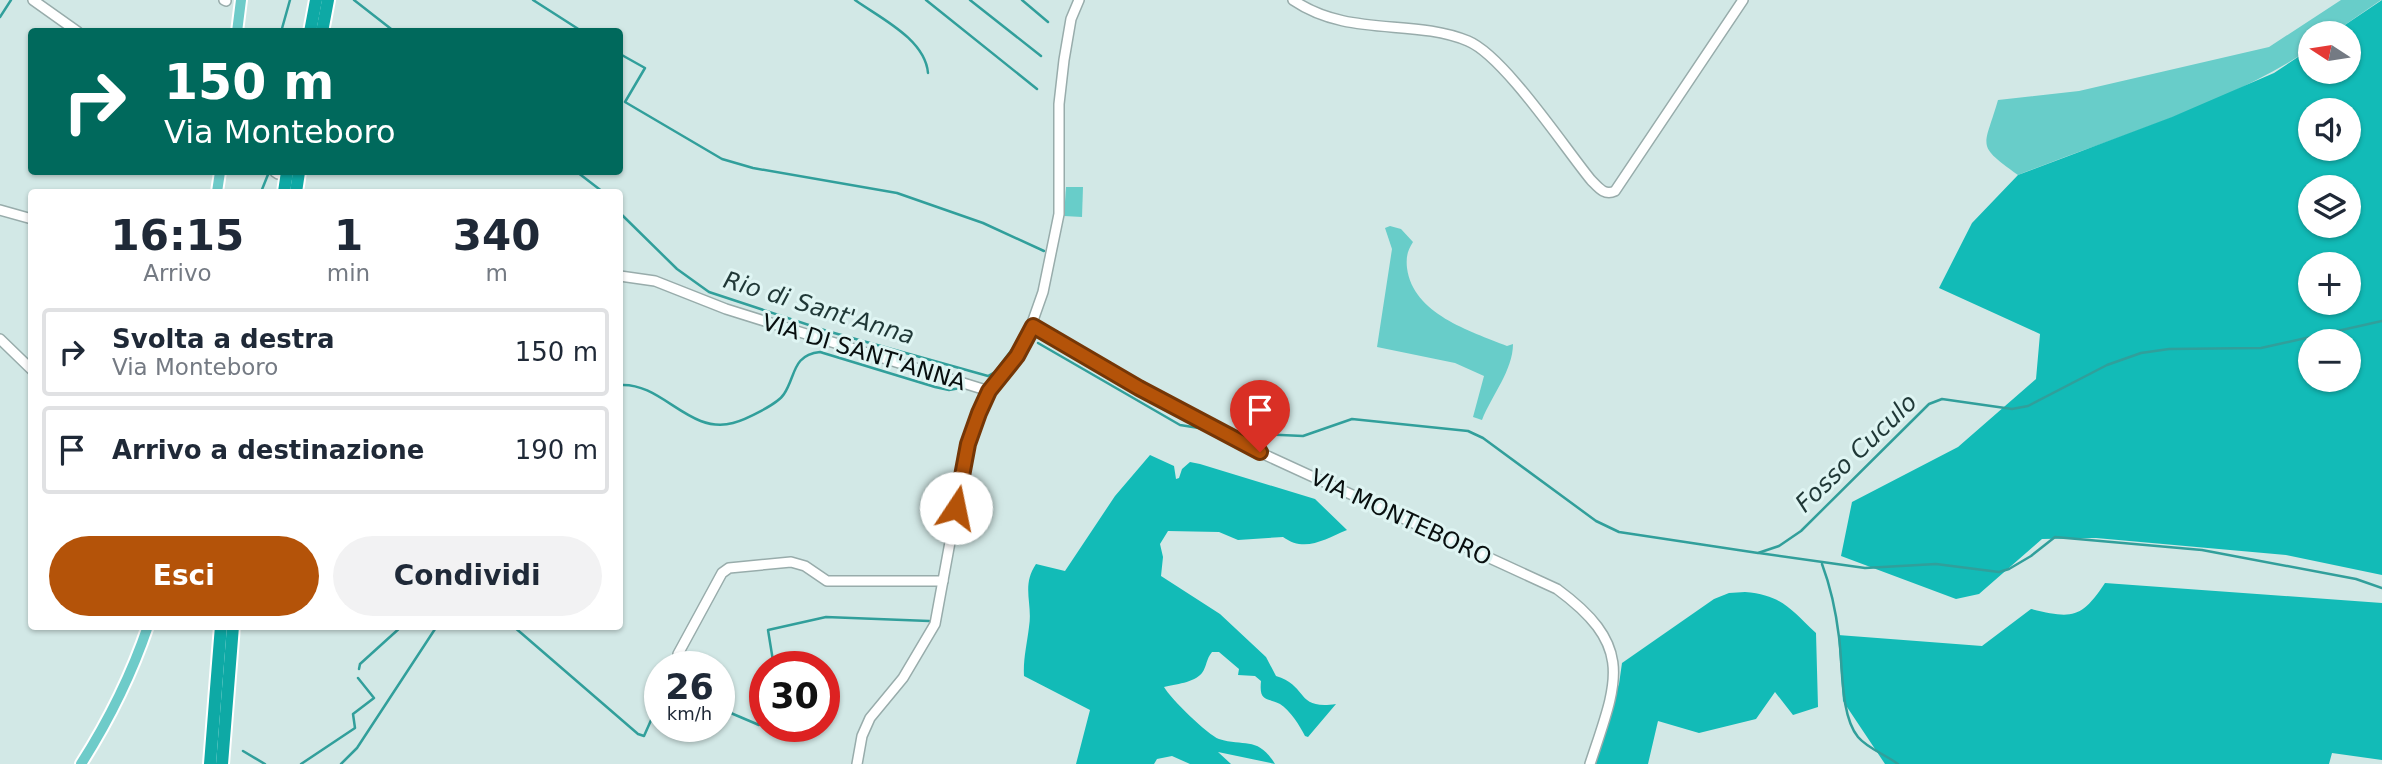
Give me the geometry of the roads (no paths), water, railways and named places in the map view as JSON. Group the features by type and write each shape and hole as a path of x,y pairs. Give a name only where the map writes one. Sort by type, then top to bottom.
{"highway":[{"path":"311,28 316,0"},
{"path":"323,28 328,0"},
{"path":"210,760 221,630"},
{"path":"222,764 233,630"}],"main road":[{"path":"238,28 241,0"},
{"path":"81,764 117,702 136,662 147,630"}],"street":[{"path":"33,0 72,28"},
{"path":"857,764 862,736 870,718 903,678 935,624 968,444 989,391 1017,356 1033,326 1058,233 1061,168 1059,104 1071,19 1079,0"},
{"path":"1293,0 1342,22 1448,35 1470,42 1502,67 1591,180 1602,191 1610,194 1615,191 1659,128 1743,0"},
{"path":"0,210 28,218"},
{"name":"VIA DI SANT'ANNA","path":"623,276 655,281 726,309 989,391"},
{"name":"VIA MONTEBORO","path":"1033,326 1235,441 1557,589 1576,603 1597,623 1614,662 1610,702 1590,764"},
{"path":"0,340 28,366"},
{"path":"680,651 722,573 729,568 791,562 805,566 827,581 943,581"}],"waterway":[{"path":"0,17 11,0"},
{"path":"282,28 290,0"},
{"name":"Rio di Sant'Anna","path":"354,0 390,28"},
{"path":"533,0 577,28"},
{"path":"855,0 910,40 919,50 928,73"},
{"path":"926,0 1037,89"},
{"path":"970,0 1041,56"},
{"path":"1022,0 1048,22"},
{"path":"623,56 645,68 625,102 722,159 753,168 897,193 983,223 1044,251"},
{"path":"262,189 268,175"},
{"name":"Rio di Sant'Anna","path":"581,175 599,189"},
{"name":"Rio di Sant'Anna","path":"623,216 677,269 709,292 827,331 988,376 995,372 1020,339"},
{"name":"Fosso Cuculo","path":"1233,433 1303,436 1352,419 1468,431 1483,438 1596,521 1619,532 1758,553 1779,546 1801,531 1929,404 1942,399 2012,409 2028,406 2107,365 2141,353 2169,349 2261,348 2382,321"},
{"name":"Rio di Sant'Anna","path":"1038,343 1180,425 1199,428"},
{"path":"623,385 649,391 689,415 717,425 738,421 781,398 799,362 804,357 820,352 935,387 949,390 960,388"},
{"path":"1759,553 1865,568 1936,564 1999,572 2031,556 2055,537 2202,550 2356,579 2382,588"},
{"path":"1822,564 1835,609 1843,690 1852,728 1866,745 1898,764"},
{"path":"771,651 768,630 826,617 929,621"},
{"path":"359,669 360,664 398,630"},
{"path":"341,764 357,748 434,630"},
{"path":"518,630 638,734 644,736"},
{"path":"301,764 355,728 353,714 374,698 358,678"},
{"path":"735,715 749,721"},
{"path":"243,751 265,764"}]}
